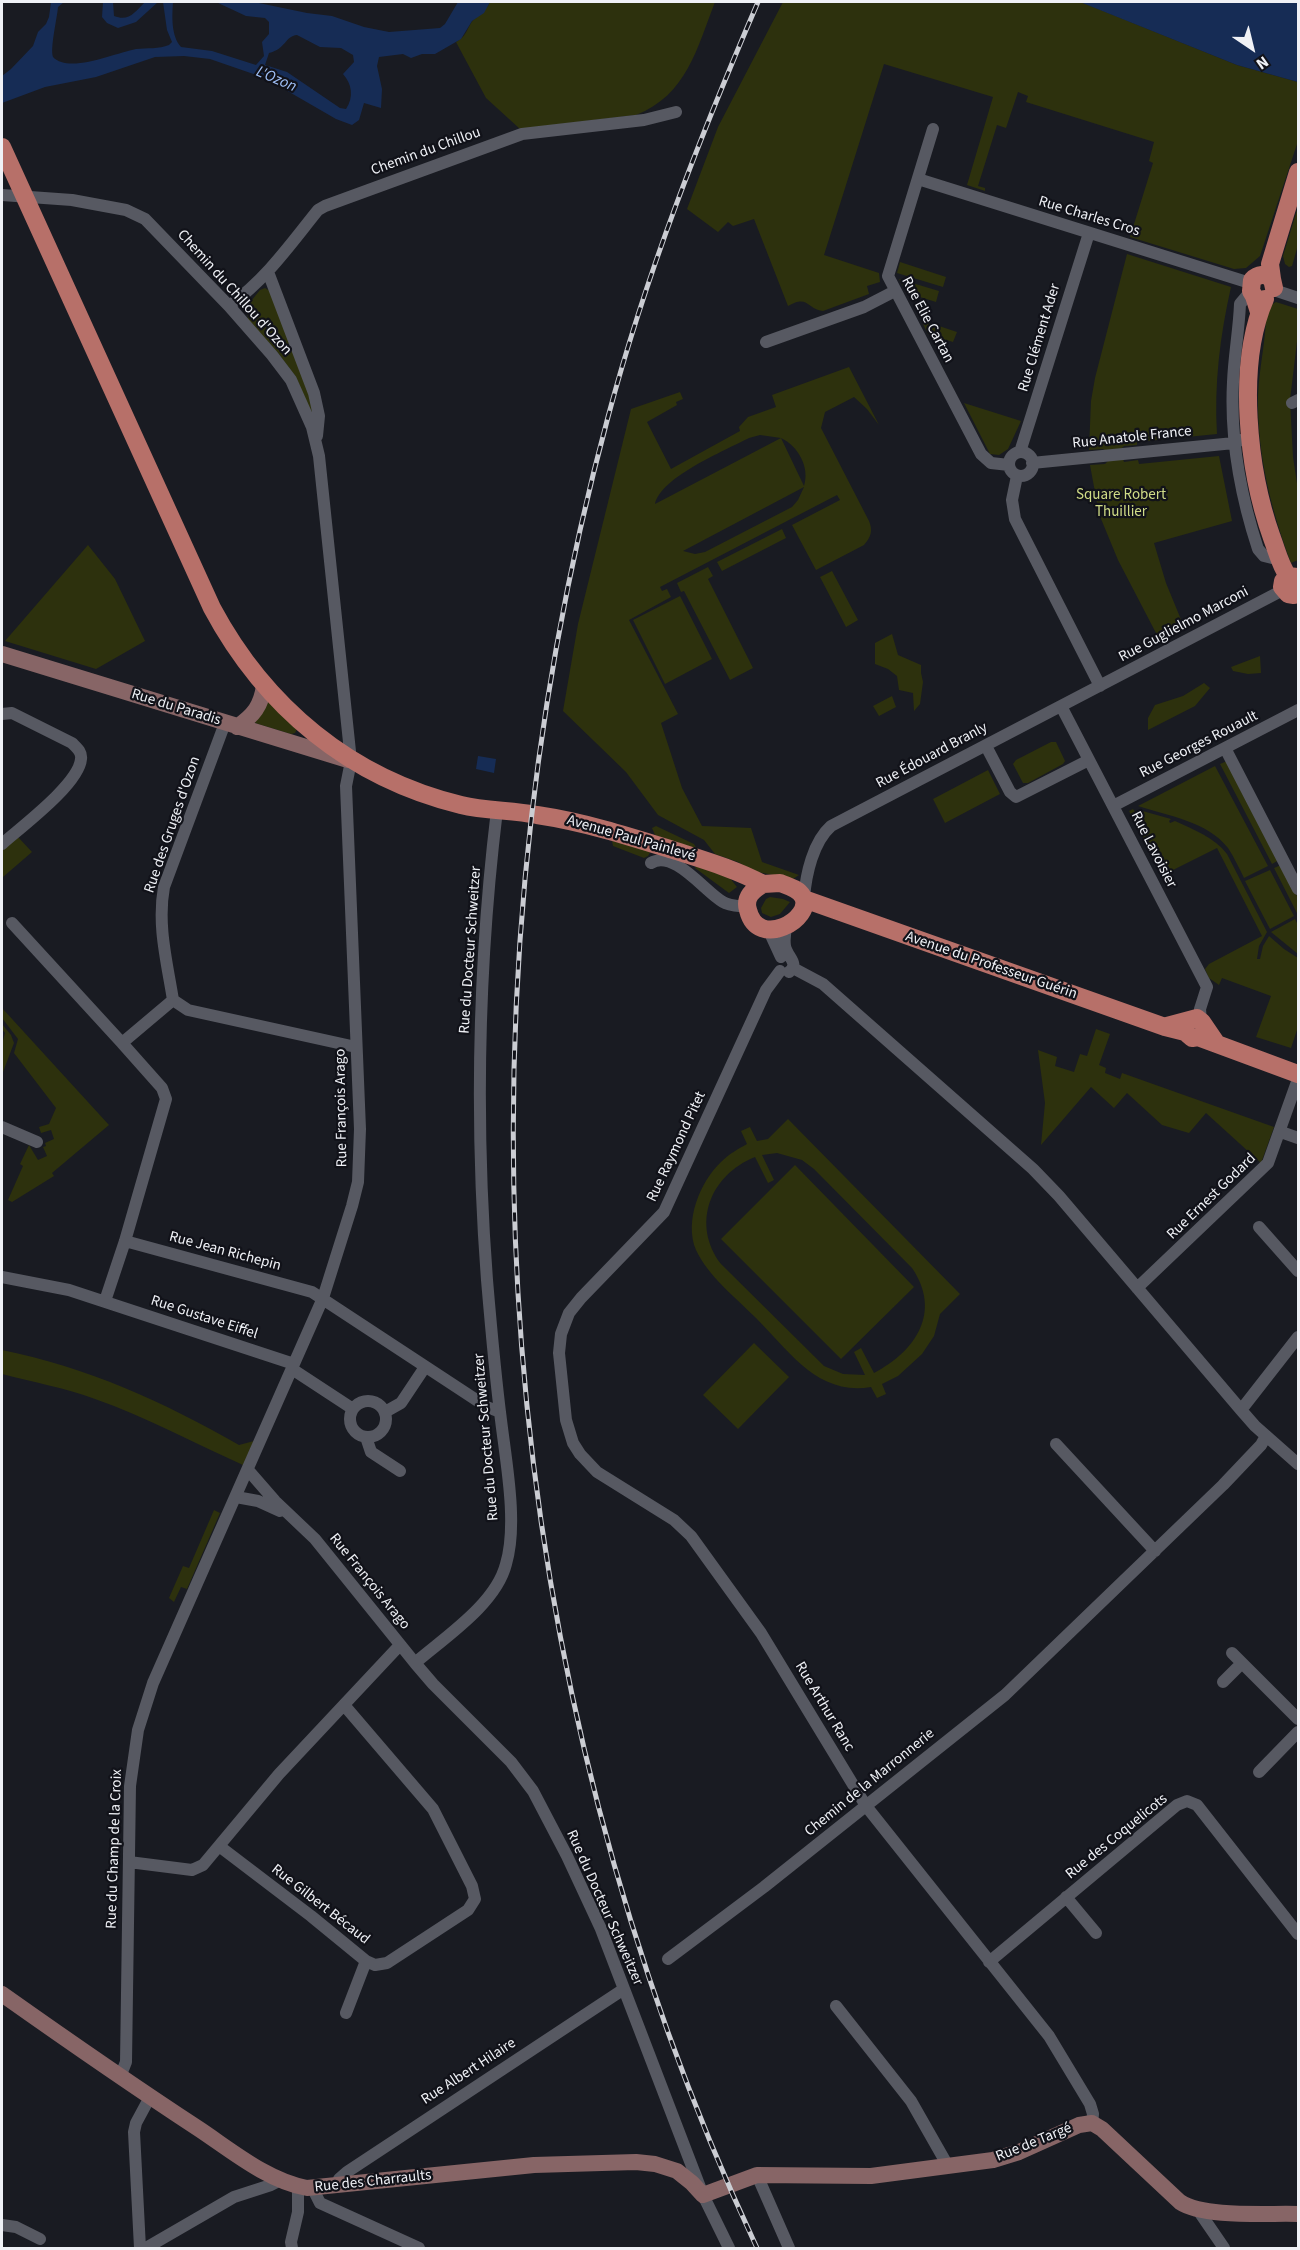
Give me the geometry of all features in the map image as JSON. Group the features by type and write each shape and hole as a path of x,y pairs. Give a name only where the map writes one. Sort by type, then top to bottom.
{"main road":[{"name":"Avenue Paul Painlevé","path":"2,147 212,608 237,650 264,686 312,732 351,761 390,781 423,794 462,805 529,813 605,829 726,868 763,884"},
{"path":"1291,585 1268,526 1242,440 1261,288 1299,172"},
{"path":"726,868 742,886 747,902 755,922 769,931 787,926 804,896 780,883 763,884 747,902"},
{"name":"Avenue du Professeur Guérin","path":"804,896 1165,1027 1195,1024 1217,1044 1299,1074"}],"street":[{"name":"Chemin du Chillou","path":"229,306 252,289 268,272 318,210 359,192 522,134 644,120 676,112"},
{"name":"Rue Elie Cartan","path":"933,129 888,273 895,291 981,454 991,463 1009,465"},
{"name":"Rue Charles Cros","path":"918,179 1299,298"},
{"name":"Chemin du Chillou d'Ozon","path":"2,195 72,200 136,213 155,228 229,306 272,355 291,381 303,402 316,443 351,761"},
{"name":"Rue Clément Ader","path":"1020,452 1089,233"},
{"path":"268,272 314,393 319,416 316,443"},
{"path":"766,342 864,307 895,291"},
{"name":"Rue Anatole France","path":"1032,463 1242,440"},
{"path":"1020,452 1027,454 1032,463 1028,473 1017,476 1011,472 1009,465 1013,455 1020,452"},
{"path":"1017,476 1012,500 1015,519 1100,686"},
{"name":"Rue Guglielmo Marconi","path":"1100,686 1291,585"},
{"name":"Rue du Paradis","path":"2,654 351,761"},
{"path":"231,725 252,716 261,702 264,686"},
{"name":"Rue Édouard Branly","path":"804,896 822,836 831,826 1100,686"},
{"name":"Rue Lavoisier","path":"1061,706 1207,987 1195,1024"},
{"name":"Rue Georges Rouault","path":"1113,806 1299,710"},
{"path":"2,714 12,713 72,743 79,750 81,758 78,768 61,791 2,844"},
{"name":"Rue des Gruges d'Ozon","path":"173,1000 161,925 160,906 164,887 231,725"},
{"path":"986,746 1010,792 1016,797 1089,760"},
{"path":"1225,748 1299,889"},
{"name":"Rue François Arago","path":"243,1482 323,1298 358,1182 360,1129 346,797 351,761"},
{"name":"Rue du Docteur Schweitzer","path":"497,810 481,980 480,1125 487,1280 509,1488 509,1553 499,1582 484,1602 416,1663 433,1684 517,1768 533,1791 601,1929 690,2159 710,2193 729,2248"},
{"name":"Avenue Paul Painlevé","path":"651,863 659,859 670,862 725,903 747,902"},
{"path":"12,923 162,1088 166,1099 125,1241 105,1301"},
{"path":"787,926 785,946 788,960"},
{"path":"769,931 788,960 823,984 1005,1143 1059,1196 1240,1410 1299,1464"},
{"name":"Rue Raymond Pitet","path":"569,1314 581,1298 664,1212 766,990 780,971 776,964 788,960"},
{"path":"122,1043 173,1000 188,1010 356,1047"},
{"name":"Rue Ernest Godard","path":"1137,1288 1269,1163 1299,1079"},
{"path":"2,1127 36,1142"},
{"path":"1281,1132 1299,1138"},
{"path":"1259,1227 1299,1271"},
{"name":"Rue Jean Richepin","path":"125,1241 312,1292 487,1407 500,1412"},
{"name":"Rue Gustave Eiffel","path":"2,1276 69,1290 105,1301 293,1366 353,1409"},
{"name":"Rue Arthur Ranc","path":"569,1314 561,1334 560,1369 566,1420 573,1443 580,1455 597,1472 674,1520 691,1536 761,1633 867,1806 1057,2048 1090,2104 1093,2114 1092,2123"},
{"path":"1240,1410 1299,1337"},
{"path":"385,1412 401,1403 425,1367"},
{"path":"369,1401 379,1404 385,1412 386,1422 377,1434 361,1436 353,1429 351,1419 353,1409 357,1405 369,1401"},
{"name":"Chemin de la Marronnerie","path":"668,1959 764,1887 1005,1695 1155,1551 1261,1445 1266,1436"},
{"path":"366,1437 371,1452 400,1471"},
{"path":"1056,1444 1155,1551"},
{"name":"Rue François Arago","path":"248,1470 275,1501 302,1525 416,1663"},
{"name":"Rue du Champ de la Croix","path":"120,2077 126,2062 131,1776 137,1739 153,1683 243,1482"},
{"path":"236,1497 258,1500 302,1525"},
{"path":"129,1862 192,1870 203,1865 279,1774 400,1645"},
{"path":"1232,1653 1299,1719"},
{"path":"1223,1682 1242,1663"},
{"name":"Rue Gilbert Bécaud","path":"219,1846 366,1961 375,1965 387,1963 468,1910 475,1899 472,1886 433,1809 344,1705"},
{"path":"1259,1772 1299,1732"},
{"name":"Rue des Coquelicots","path":"989,1962 1178,1805 1187,1801 1197,1805 1299,1934"},
{"name":"Rue des Coquelicots","path":"1066,1897 1096,1933"},
{"path":"346,2013 366,1961"},
{"name":"Rue Albert Hilaire","path":"338,2186 339,2179 347,2172 624,1989"},
{"name":"Rue des Charraults","path":"2,1994 120,2077 244,2159 281,2180 309,2191 534,2165 636,2162 669,2168 710,2193"},
{"path":"836,2006 911,2101 948,2166"},
{"path":"140,2248 134,2132 136,2123 150,2097"},
{"name":"Rue de Targé","path":"710,2193 757,2175 872,2176 993,2160 1019,2152 1079,2125 1092,2123 1102,2129 1180,2202 1198,2210 1299,2214"},
{"path":"669,2168 690,2159"},
{"path":"757,2175 789,2248"},
{"path":"146,2248 234,2198 281,2180"},
{"path":"292,2248 298,2212 309,2191"},
{"path":"298,2212 309,2191"},
{"path":"309,2191 320,2202 419,2248"},
{"path":"1198,2210 1224,2248"},
{"path":"2,2225 16,2227 40,2239"}],"green space":[{"path":"490,2 715,2 688,68 679,83 653,106 636,115 520,129 486,98 456,42"},
{"path":"783,2 1081,2 1237,65 1298,82 1298,141 1260,256 1246,268 1234,269 1130,237 1153,163 1149,161 1154,142 1026,102 1028,96 1018,92 1006,128 997,125 978,186 985,188 985,191 967,185 993,97 884,64 824,255 879,273 880,282 867,286 869,294 823,311 800,301 788,306 754,219 733,226 728,222 718,232 687,209 718,127"},
{"path":"1298,207 1298,245 1292,266 1289,267 1285,264 1283,256"},
{"name":"Square Robert Thuillier","path":"1127,254 1231,287 1219,360 1216,397 1217,434 1137,442 1137,445 1124,446 1120,450 1124,462 1138,460 1139,464 1219,456 1232,521 1154,543 1166,583 1182,622 1157,635 1118,560 1099,514 1090,465 1105,464 1109,460 1108,452 1103,449 1089,450 1091,401"},
{"path":"900,262 946,277 943,287 897,273"},
{"path":"899,279 939,291 936,302 907,293"},
{"path":"265,288 270,291 311,399 314,420 296,377 248,320 247,306 260,290"},
{"path":"1276,302 1298,309 1298,333 1290,400 1293,457 1298,490 1298,560 1291,563 1277,522 1267,481 1258,418 1266,308"},
{"path":"921,320 957,332 953,342 928,334"},
{"path":"849,367 879,425 854,397 825,412 821,428 869,521 871,534 868,539 864,545 816,570 792,525 840,500 837,495 660,587 662,591 667,589 671,597 629,620 678,714 661,723 682,788 702,826 751,828 762,862 799,875 793,879 753,871 738,862 715,854 704,840 658,815 626,772 563,711 578,624 631,409 680,392 683,399 676,402 677,405 647,422 671,469 740,431 739,427 748,417 776,407 772,395","holes":["760,435 781,438 655,504 669,484 710,457","781,438 793,446 804,465 804,486","804,487 792,507 705,552 695,554 683,551"]},
{"path":"964,403 1021,421 1008,449 999,455 990,454"},
{"path":"782,529 786,538 722,571 717,562"},
{"path":"88,545 115,579 145,641 96,669 5,641"},
{"path":"708,567 713,576 708,579 753,668 730,680 684,591 681,592 677,583"},
{"path":"832,571 858,620 846,627 820,577"},
{"path":"680,596 712,659 665,684 633,620"},
{"path":"892,634 898,655 921,665 923,682 920,704 914,711 913,693 899,690 897,676 888,669 875,664 875,643"},
{"path":"1260,656 1261,673 1248,674 1233,671 1231,667"},
{"path":"1204,683 1210,688 1195,706 1148,730 1148,718 1155,705 1183,696"},
{"path":"892,696 896,707 879,716 873,706"},
{"path":"269,702 297,729 295,733 291,734 255,723 265,703"},
{"path":"1051,742 1056,742 1065,761 1063,764 1028,783 1023,783 1013,764 1016,760"},
{"path":"1227,761 1279,860 1272,864 1220,764"},
{"path":"1215,766 1268,866 1244,878 1228,848 1209,831 1198,825 1138,806"},
{"path":"988,770 1000,794 945,823 933,799"},
{"path":"1133,809 1135,812 1139,810 1171,819 1170,823 1175,821 1196,831 1210,838 1222,848 1267,932 1259,946 1257,959 1260,959 1263,946 1269,936 1298,958 1298,1027 1291,1048 1256,1037 1271,996 1222,978 1219,985 1209,978 1205,969 1209,964 1262,936 1217,848 1163,875 1129,811"},
{"path":"656,826 694,844 697,849 655,835 652,828"},
{"path":"18,837 32,852 3,877 2,851"},
{"path":"612,841 651,851 644,858 613,846"},
{"path":"697,865 729,877 737,887 729,893 695,868"},
{"path":"1281,865 1298,898 1298,915 1274,868"},
{"path":"1270,870 1294,916 1270,929 1245,881"},
{"path":"770,897 790,902 780,914 771,917 762,913 761,908 766,899"},
{"path":"1295,919 1298,925 1298,954 1271,932"},
{"path":"2,1008 109,1125 52,1173 54,1176 12,1202 8,1200 23,1166 20,1164 29,1145 38,1160 47,1156 43,1147 46,1146 45,1143 54,1139 51,1130 41,1133 39,1127 49,1124 56,1108 14,1053 18,1039 2,1018"},
{"path":"2,1024 14,1043 3,1072 2,1044 5,1033"},
{"path":"1096,1029 1110,1034 1099,1065 1106,1068 1105,1073 1120,1079 1122,1073 1274,1127 1261,1163 1206,1113 1189,1133 1162,1125 1127,1093 1114,1108 1091,1087 1041,1145 1045,1103 1038,1050 1057,1057 1055,1066 1074,1072 1080,1054 1087,1056"},
{"path":"788,1119 960,1294 940,1314 934,1336 922,1354 898,1376 882,1384 886,1394 877,1398 871,1387 852,1388 835,1385 806,1369 715,1278 696,1250 693,1239 693,1215 701,1191 713,1170 724,1159 747,1144 741,1131 750,1127 757,1141 768,1139","holes":["777,1153 802,1160 814,1169 912,1268 921,1284 925,1300 920,1329 902,1354 874,1373 861,1348 854,1352 865,1375 843,1374 824,1366 721,1264 712,1249 707,1233 707,1217 710,1202 726,1176 739,1165 755,1157 768,1183 774,1180 762,1155"]},
{"path":"795,1165 914,1287 841,1359 721,1239"},
{"path":"754,1343 789,1377 738,1429 703,1395"},
{"path":"2,1350 34,1357 95,1376 182,1414 239,1445 254,1441 243,1465 114,1406 72,1392 2,1374"},
{"path":"214,1510 220,1513 187,1589 181,1587 174,1602 169,1598 183,1566 189,1568"}],"water":[{"name":"L'Ozon","path":"51,2 64,2 58,7 53,57 60,62 81,63 136,49 169,45 172,42 167,30 163,2 173,2 174,32 181,47 212,51 256,65 264,56 262,42 269,34 269,22 265,18 246,16 216,2 254,2 332,16 364,27 389,32 440,28 445,24 458,2 490,2 484,13 472,21 461,39 435,54 422,54 411,58 403,54 379,57 377,66 382,89 381,108 364,103 359,120 352,125 336,119 265,78 210,59 184,56 155,57 96,77 45,87 2,103 2,76 33,46 38,32 49,17","holes":["297,35 320,47 341,48 353,55 354,62 343,74 351,91 346,109 340,108 287,72 265,65 269,53 279,49 293,36"]},
{"path":"103,2 113,2 114,16 124,18 135,12 145,2 158,2 136,22 118,28 107,23 102,17"},
{"path":"1080,2 1298,2 1298,82 1237,65"},
{"path":"478,756 496,759 494,773 476,769"}],"railway":[{"path":"757,2248 668,2031 599,1807 550,1578 522,1346 513,1112 525,878 557,646 608,417 639,311 695,155 758,2"}]}
